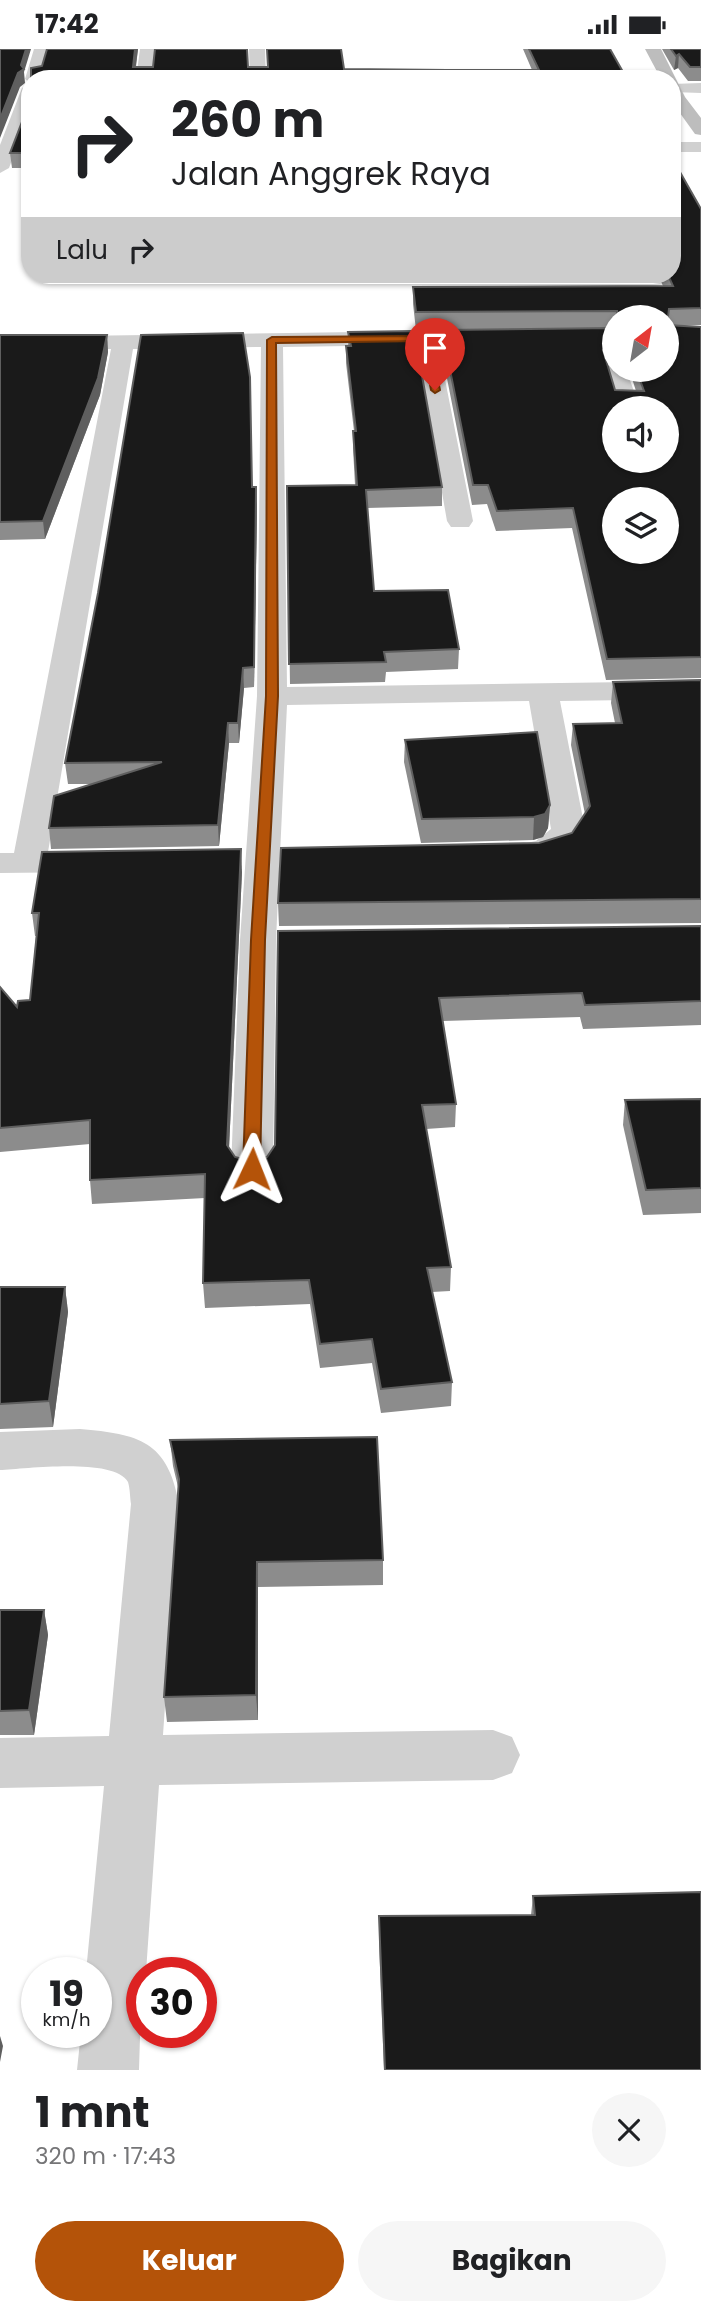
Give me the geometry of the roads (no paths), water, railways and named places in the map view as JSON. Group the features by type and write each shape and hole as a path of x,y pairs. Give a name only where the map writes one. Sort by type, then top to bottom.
{"main road":[{"path":"653,49 664,70"},
{"path":"681,101 701,130"}],"street":[{"path":"36,70 42,49"},
{"path":"145,70 148,49"},
{"path":"257,49 257,70"},
{"path":"681,89 701,88"},
{"path":"0,104 21,100"},
{"path":"0,168 21,116"},
{"path":"681,147 701,147"},
{"path":"0,344 521,337"},
{"path":"426,338 460,521"},
{"path":"252,1169 272,940 264,859 272,696 272,340"},
{"path":"123,342 15,863 126,861"},
{"path":"272,696 701,690"},
{"path":"482,854 537,853 556,846 568,829 543,693"},
{"path":"0,1451 111,1450 135,1458 149,1474 155,1504 108,2070"},
{"path":"0,1763 493,1755"}]}
